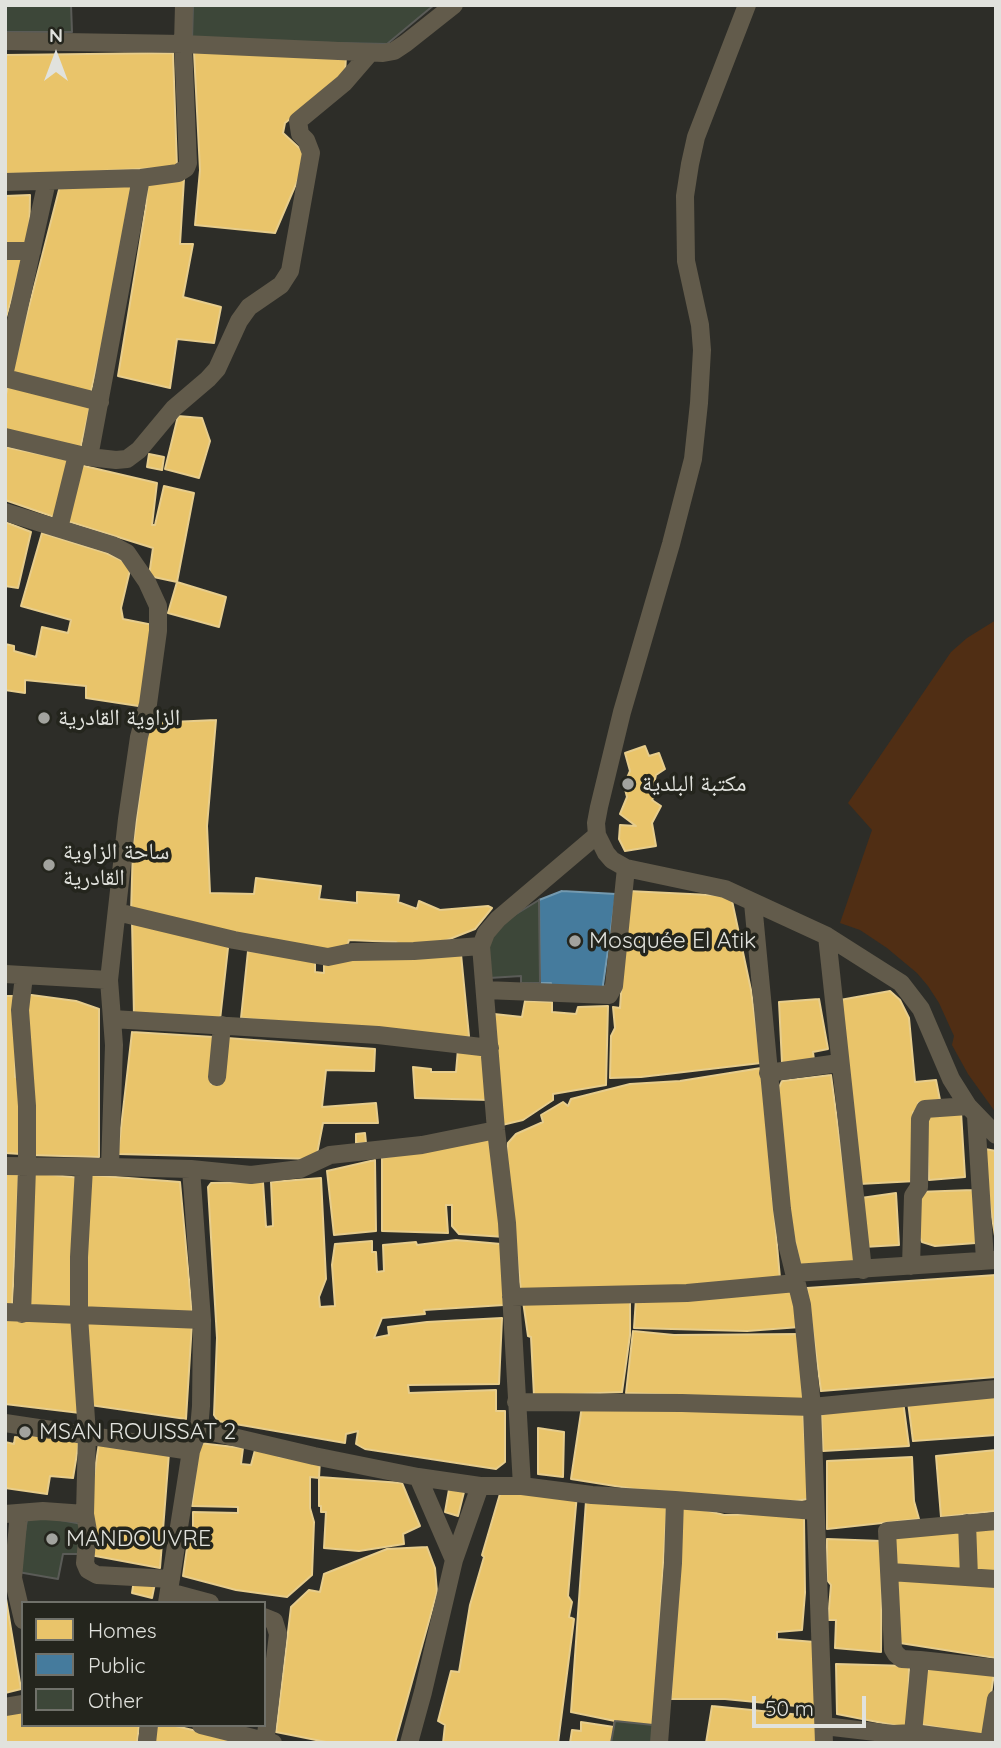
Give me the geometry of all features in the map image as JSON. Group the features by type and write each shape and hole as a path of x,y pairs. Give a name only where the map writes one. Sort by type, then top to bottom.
{"street":[{"path":"5,182 141,178 178,173 186,168 184,5"},
{"path":"5,41 183,44 369,54 394,51 454,5"},
{"path":"747,5 696,137 690,164 685,197 686,261 700,325 702,350 693,459 622,712 599,807 597,835 606,853 626,868 714,886 827,936 901,983 921,1009 951,1079 972,1111 996,1135"},
{"path":"5,437 83,456 116,460 127,458 139,450 174,408 216,369 232,333 249,307 286,279 290,271 311,153 306,140 300,134 298,121 344,83 369,54"},
{"path":"59,528 100,402 141,178"},
{"path":"5,370 47,181"},
{"path":"5,251 32,251"},
{"path":"5,378 100,402"},
{"path":"5,512 113,545 127,553 148,582 158,606 158,631 150,691 139,737 109,980 114,1045 110,1167"},
{"path":"522,1486 507,1223 496,1130 481,946 486,933 498,919 597,835"},
{"path":"485,990 609,995 614,986 626,868"},
{"path":"752,904 782,1209 803,1315 812,1407 824,1734 988,1743 996,1699"},
{"path":"117,912 246,942 328,957 352,952 481,946"},
{"path":"827,936 863,1270"},
{"path":"5,974 109,980"},
{"path":"24,976 20,1010 26,1097 27,1168 14,1313 202,1320"},
{"path":"112,1019 378,1035 490,1048"},
{"path":"216,1077 222,1025"},
{"path":"768,1073 839,1063"},
{"path":"911,1266 914,1196 919,1187 919,1125 922,1115 925,1109 972,1111"},
{"path":"510,1297 687,1293 863,1270 990,1260 972,1111"},
{"path":"5,1166 191,1168 251,1175 300,1169 330,1155 422,1144 496,1130"},
{"path":"84,1168 79,1316 87,1434 85,1514 88,1531 85,1563 91,1572 97,1575 203,1601"},
{"path":"169,1591 191,1451 199,1429 202,1320 191,1168"},
{"path":"516,1402 812,1407 996,1389"},
{"path":"5,1423 191,1451"},
{"path":"199,1429 314,1456 418,1477 480,1486 522,1486 592,1495 815,1511"},
{"path":"418,1477 454,1560"},
{"path":"409,1743 454,1560 480,1486"},
{"path":"659,1743 676,1500"},
{"path":"21,1612 13,1578 12,1513 43,1511 85,1514"},
{"path":"996,1521 887,1531 895,1654 902,1659 996,1668"},
{"path":"967,1522 969,1577"},
{"path":"890,1572 996,1579"},
{"path":"209,1727 267,1742 278,1634 274,1621 266,1618"},
{"path":"902,1737 920,1660"}],"shaded area":[{"path":"996,620 996,1113 968,1074 952,1045 954,1036 928,986 887,948 860,930 840,923 872,830 848,803 951,652 967,638"}],"building: Homes":[{"path":"194,52 346,56 345,74 285,123 283,133 308,156 275,233 195,225 200,170"},
{"path":"173,53 177,167 5,174 5,55"},
{"path":"184,179 180,244 193,244 183,297 221,307 214,343 177,339 170,388 118,376 148,180"},
{"path":"132,183 90,395 11,377 60,186"},
{"path":"30,195 29,246 5,246 5,196"},
{"path":"5,255 24,255 5,321"},
{"path":"9,383 91,403 80,450 5,432 5,398"},
{"path":"178,416 202,418 210,441 199,478 165,469"},
{"path":"5,447 74,461 60,519 5,500"},
{"path":"149,454 164,457 162,470 147,467"},
{"path":"80,465 157,483 152,525 155,525 164,486 194,493 177,582 149,576 153,548 67,521"},
{"path":"5,522 31,532 18,588 5,586"},
{"path":"42,533 106,553 123,561 130,570 121,608 123,619 153,625 145,707 86,698 86,686 25,680 25,693 5,690 5,644 14,646 14,651 36,657 42,627 68,633 71,620 21,606"},
{"path":"177,582 226,597 219,627 168,613"},
{"path":"216,720 207,826 210,893 254,894 256,878 321,886 319,899 357,903 357,892 399,895 398,902 417,909 419,901 440,910 488,906 492,908 475,929 442,942 403,946 396,942 349,940 347,947 325,950 131,913 133,845 149,723"},
{"path":"645,746 649,756 659,753 665,769 656,775 652,792 655,796 652,800 661,806 652,823 656,846 625,851 619,839 620,825 636,826 620,814 627,797 624,785 630,771 625,753"},
{"path":"628,891 731,896 751,990 761,1063 610,1078 611,1036 615,1028 613,1007 620,1008"},
{"path":"132,920 229,939 220,1020 134,1016"},
{"path":"248,951 315,960 315,972 324,973 324,963 392,955 461,954 469,1036 467,1038 241,1018"},
{"path":"890,991 900,1000 909,1018 915,1082 936,1080 940,1100 918,1103 920,1112 913,1112 916,1181 859,1184 840,1000"},
{"path":"24,994 76,1001 99,1009 99,1157 29,1155"},
{"path":"5,996 16,996 15,1077 22,1078 21,1154 5,1153"},
{"path":"819,999 828,1049 813,1052 814,1060 782,1063 779,1002"},
{"path":"525,1001 552,1002 552,1012 576,1014 578,1007 608,1006 606,1085 553,1094 553,1100 523,1120 502,1125 494,1014 522,1017"},
{"path":"132,1032 214,1037 211,1084 220,1085 227,1038 375,1049 374,1071 326,1070 322,1107 376,1103 378,1123 323,1123 316,1159 118,1154"},
{"path":"458,1049 488,1051 489,1100 415,1098 413,1067 431,1069 431,1072 456,1072"},
{"path":"761,1068 780,1278 638,1290 521,1291 506,1157 508,1143 516,1134 543,1122 541,1115 563,1102 568,1106 571,1099 630,1084 680,1081"},
{"path":"831,1075 856,1262 800,1265 787,1204 777,1092 782,1081"},
{"path":"961,1112 965,1177 929,1180 925,1113"},
{"path":"365,1133 366,1143 356,1143 356,1134"},
{"path":"493,1137 505,1237 459,1234 452,1226 452,1205 446,1205 448,1233 382,1231 382,1158"},
{"path":"985,1149 996,1151 996,1242 987,1186"},
{"path":"375,1160 376,1231 334,1235 327,1171"},
{"path":"5,1168 19,1169 12,1306 5,1305"},
{"path":"28,1172 80,1178 75,1308 30,1305"},
{"path":"90,1175 180,1182 192,1312 87,1311 86,1241"},
{"path":"321,1178 326,1279 319,1297 320,1307 335,1306 332,1265 335,1244 372,1241 372,1252 376,1252 377,1272 384,1271 383,1245 416,1242 417,1245 456,1240 501,1244 504,1305 424,1310 425,1314 382,1318 374,1338 389,1335 388,1327 502,1318 499,1384 408,1385 409,1393 496,1390 496,1411 505,1411 505,1462 496,1469 365,1449 356,1444 358,1431 346,1434 345,1443 218,1421 214,1415 217,1338 208,1187 211,1183 263,1182 266,1227 273,1226 271,1182"},
{"path":"973,1190 976,1243 935,1246 922,1242 918,1234 917,1192"},
{"path":"896,1193 899,1245 863,1247 861,1198"},
{"path":"996,1275 996,1377 821,1391 807,1288"},
{"path":"795,1287 800,1327 747,1331 634,1328 636,1298"},
{"path":"630,1300 630,1335 622,1392 534,1396 531,1337 528,1336 523,1301"},
{"path":"5,1315 72,1322 80,1413 5,1404"},
{"path":"87,1322 192,1323 186,1419 90,1405"},
{"path":"633,1331 674,1335 800,1334 803,1400 626,1393"},
{"path":"996,1394 996,1435 913,1441 908,1402"},
{"path":"903,1401 909,1446 823,1451 821,1409"},
{"path":"582,1406 803,1411 808,1499 757,1500 634,1489 571,1479"},
{"path":"538,1428 564,1432 563,1477 538,1474"},
{"path":"28,1435 79,1441 73,1478 50,1476 47,1494 5,1488 5,1442 14,1444 15,1437 28,1439"},
{"path":"99,1443 169,1453 160,1568 90,1555 91,1496"},
{"path":"199,1443 243,1448 241,1464 251,1465 255,1450 280,1452 279,1457 320,1459 319,1478 310,1477 310,1508 314,1522 312,1575 287,1597 236,1590 183,1576 188,1541 193,1541 193,1512 238,1513 238,1507 192,1506"},
{"path":"996,1450 996,1511 941,1517 936,1456"},
{"path":"912,1457 914,1501 919,1519 827,1529 827,1461"},
{"path":"319,1477 402,1483 420,1526 403,1534 404,1544 359,1551 324,1548 326,1512 321,1512 319,1506"},
{"path":"450,1484 465,1488 458,1516 445,1512"},
{"path":"502,1487 577,1494 568,1596 572,1602 569,1617 574,1619 558,1743 443,1743 445,1725 438,1721 451,1671 459,1672 470,1605"},
{"path":"586,1501 667,1504 652,1743 570,1743 572,1730 581,1731 581,1722 614,1727 615,1721 571,1712"},
{"path":"682,1504 724,1515 763,1514 804,1518 805,1593 802,1630 777,1632 777,1639 815,1642 817,1708 725,1699 671,1699"},
{"path":"972,1525 996,1525 996,1572 973,1571"},
{"path":"962,1527 966,1572 897,1567 894,1532"},
{"path":"827,1539 882,1541 881,1652 835,1648 836,1620 828,1620 831,1585 827,1580"},
{"path":"427,1547 435,1568 437,1592 395,1743 331,1743 276,1732 291,1607 309,1590 320,1592 324,1574 387,1549"},
{"path":"895,1576 996,1586 996,1658 900,1643"},
{"path":"134,1580 155,1583 152,1598 132,1593"},
{"path":"5,1593 21,1689 5,1693"},
{"path":"836,1664 909,1666 908,1728 837,1714"},
{"path":"932,1666 994,1673 985,1736 919,1724 926,1672"},
{"path":"712,1706 821,1717 820,1743 706,1743"},
{"path":"21,1709 21,1727 139,1727 137,1743 5,1743 5,1712"},
{"path":"153,1727 180,1727 249,1743 151,1743"}],"building: Public":[{"name":"Mosquée El Atik","path":"562,891 616,894 602,992 551,989 551,983 540,983 539,900"}],"building: Other":[{"path":"5,5 71,5 72,32 5,32"},
{"path":"193,5 434,5 387,44 192,40"},
{"path":"539,900 540,983 521,983 521,976 489,978 486,942 508,919"},
{"name":"MANDOUVRE","path":"28,1514 82,1524 78,1554 63,1554 58,1579 18,1572"},
{"path":"615,1721 653,1725 652,1743 611,1743"}],"place":[{"name":"الزاوية القادرية","path":"44,718"},
{"name":"مكتبة البلدية","path":"628,784"},
{"name":"ساحة الزاوية القادرية","path":"49,865"},
{"name":"Mosquée El Atik","path":"575,941"},
{"name":"MSAN ROUISSAT 2","path":"25,1432"},
{"name":"MANDOUVRE","path":"52,1539"}]}
